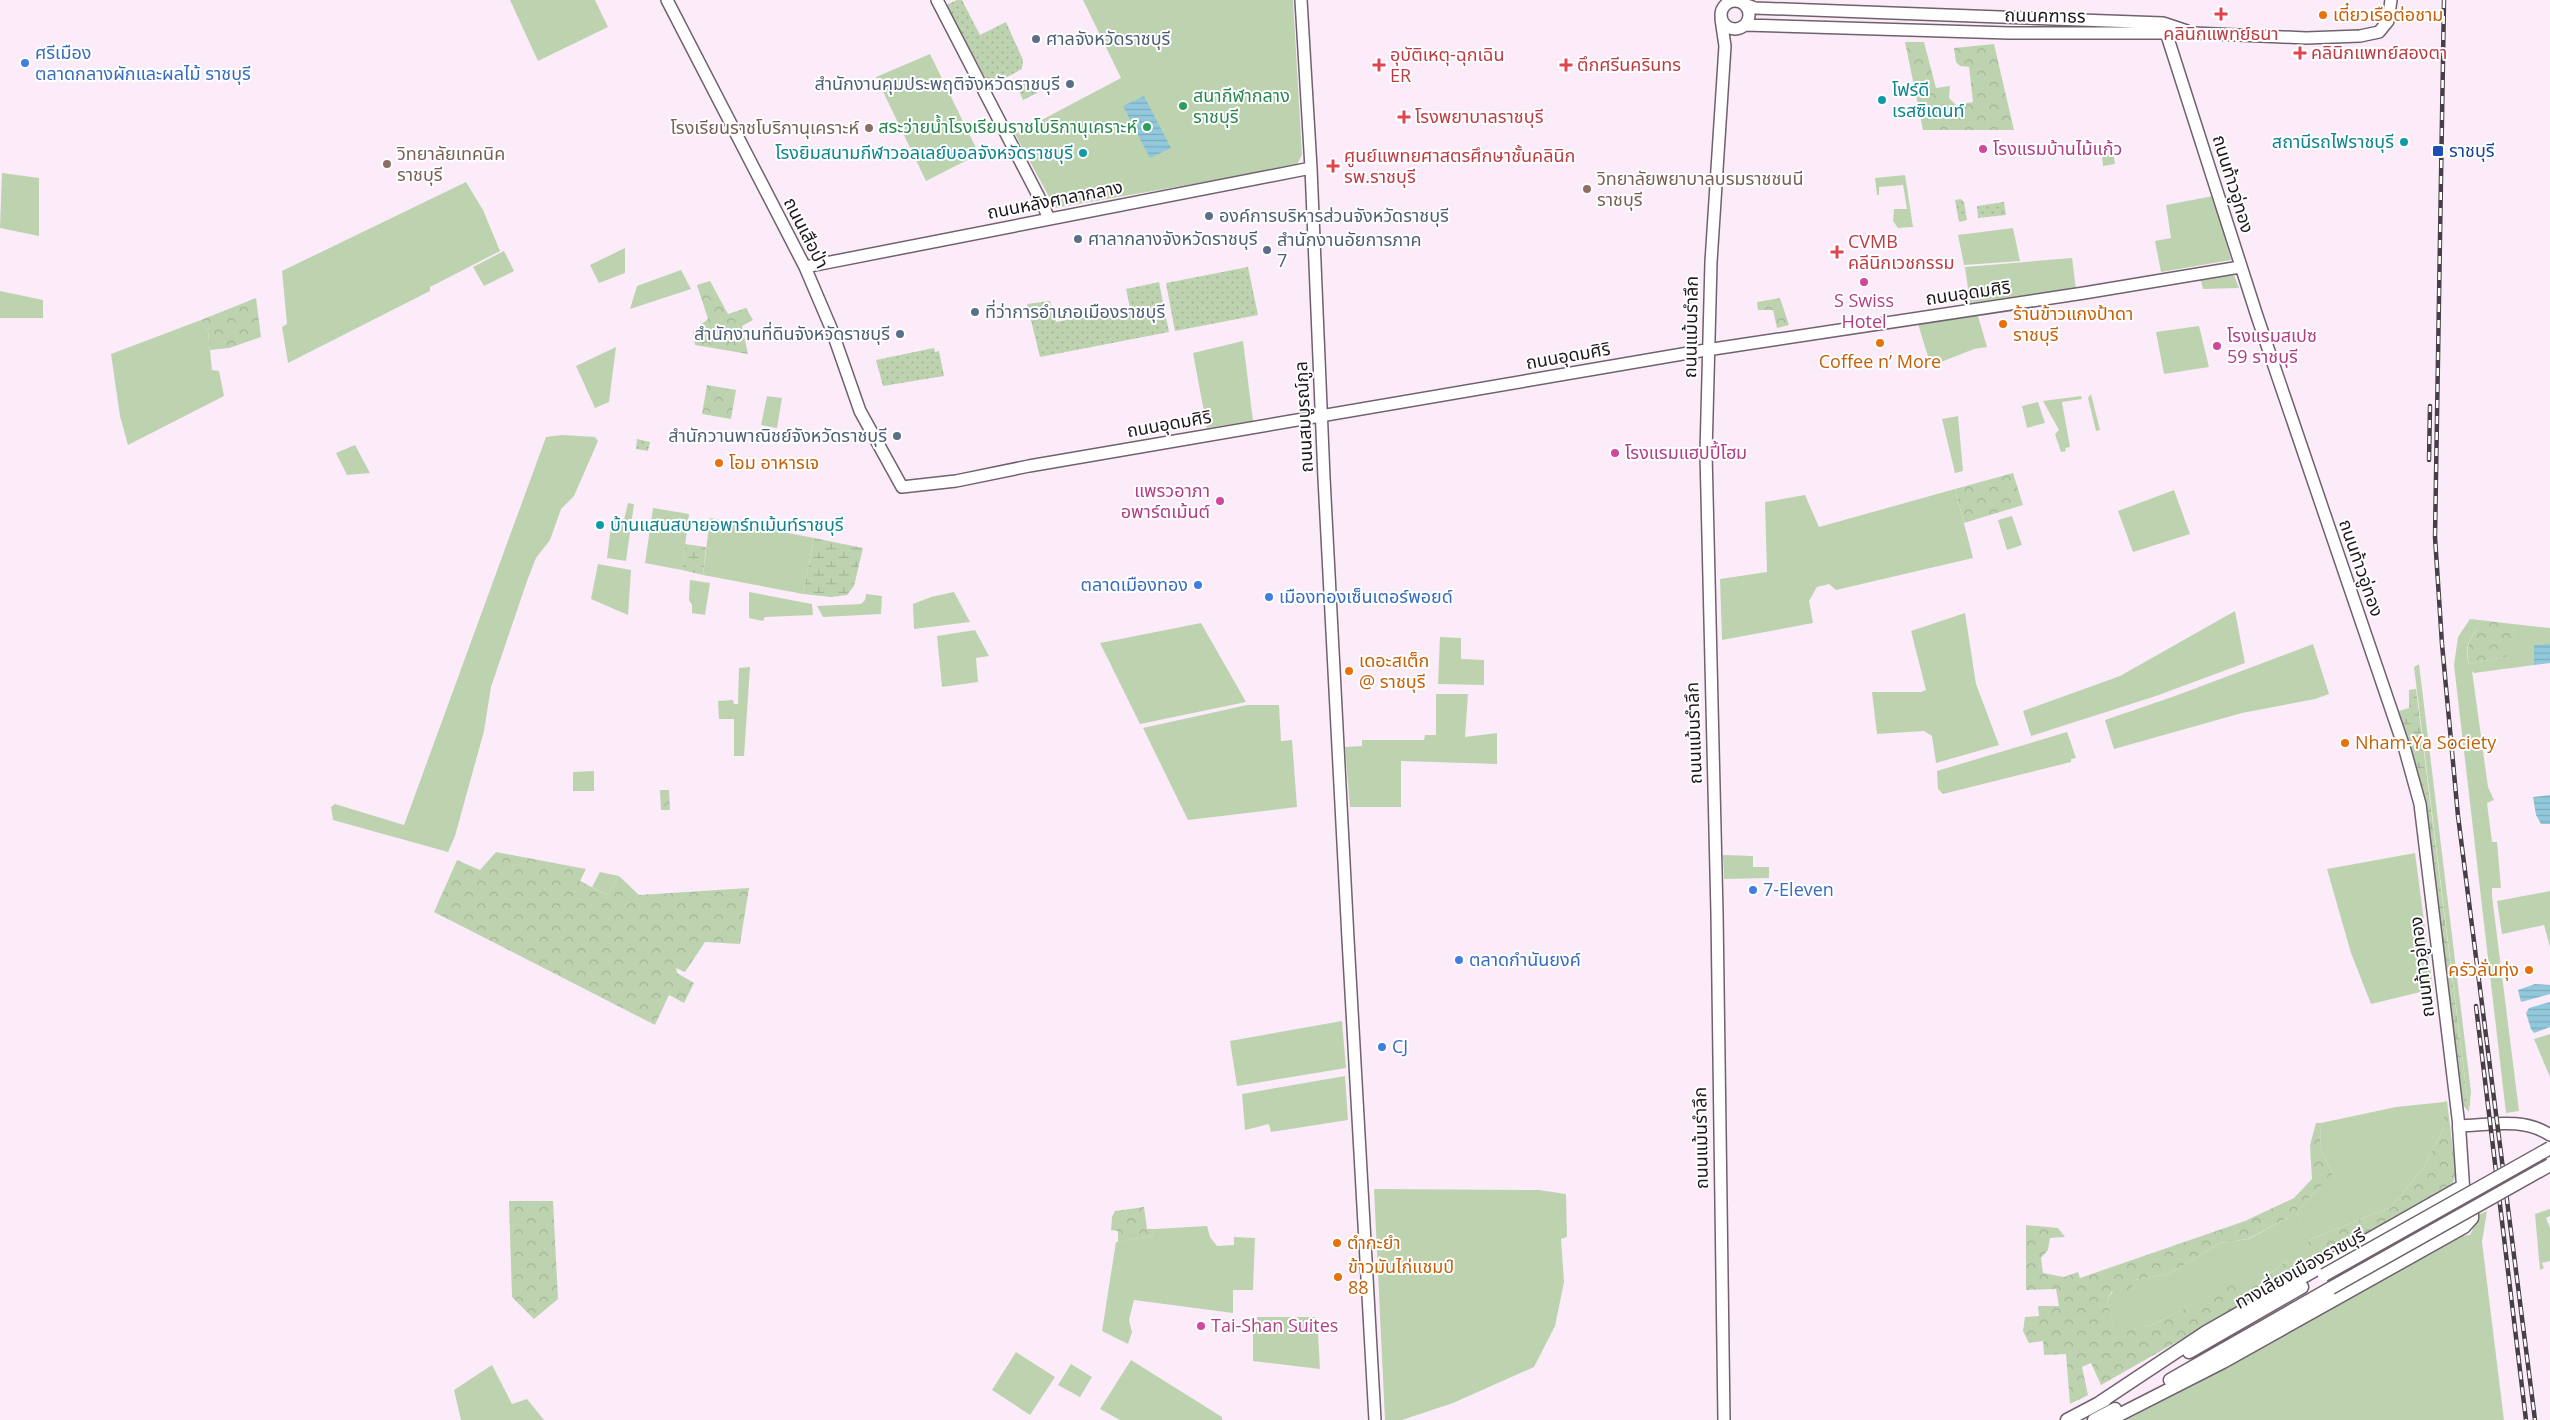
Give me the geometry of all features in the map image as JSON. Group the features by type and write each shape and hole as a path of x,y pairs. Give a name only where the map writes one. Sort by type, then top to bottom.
{"main road":[{"path":"2108,1420 2223,1362 2464,1227 2472,1218 2472,1204 2464,1186 2459,1126"},
{"name":"ทางเลี่ยงเมืองราชบุรี","path":"2067,1420 2550,1148"},
{"name":"ทางเลี่ยงเมืองราชบุรี","path":"2094,1420 2140,1397 2550,1165"},
{"path":"2099,1403 2206,1332 2464,1186"},
{"name":"ทางเลี่ยงเมืองราชบุรี","path":"2108,1420 2140,1397"}],"street":[{"name":"ถนนเสือป่า","path":"667,0 805,267 831,328 860,411 902,487"},
{"path":"937,0 1043,205 1048,219"},
{"name":"ถนนสมบูรณ์กูล","path":"1301,0 1312,168 1322,417 1375,1420"},
{"path":"1726,46 1744,26 1749,14 1744,2 1732,0 1723,9 1730,28 1744,26"},
{"path":"2360,36 2377,25 2383,10 2384,0"},
{"name":"ถนนคฑาธร","path":"1744,26 2009,34 2166,35 2194,33 2306,38 2360,36 2379,32 2383,28 2388,21 2391,0"},
{"name":"ถนนคฑาธร","path":"1744,2 1755,8 2163,23 2194,33"},
{"name":"ถนนแม้นรำลึก","path":"1723,9 1726,46 1714,193 1706,453 1717,913 1724,1420"},
{"name":"ถนนท้าวอู่ทอง","path":"2163,23 2189,100 2240,267 2405,750 2420,804 2459,1126"},
{"name":"ถนนหลังศาลากลาง","path":"805,267 1312,168"},
{"name":"ถนนอุดมศิริ","path":"902,487 956,481 1028,466 1708,350 2084,293 2240,267"},
{"path":"2459,1126 2520,1123 2538,1127 2550,1135"}],"green space":[{"path":"510,0 595,0 608,27 538,61"},
{"path":"962,0 980,35 1006,22 1023,60 1022,69 990,86 946,5"},
{"name":"สนากีฬากลาง ราชบุรี","path":"1083,0 1293,0 1302,155 1296,166 1055,208 1015,134 1121,78"},
{"path":"1905,42 1924,42 1936,88 1950,86 1949,98 1956,105 1973,102 1969,67 1960,66 1956,62 1954,48 1994,44 2014,130 1923,130"},
{"path":"930,54 979,154 926,181 876,77"},
{"path":"1031,80 1037,93 1023,100 1017,86"},
{"path":"2112,145 2115,164 2103,166 2101,147"},
{"path":"2,173 39,178 39,236 0,228"},
{"path":"1905,175 1913,227 1898,228 1893,221 1894,209 1907,209 1903,185 1879,187 1879,195 1877,195 1875,178"},
{"path":"466,182 483,210 500,251 430,287 430,291 288,363 282,327 287,324 282,271"},
{"path":"2213,196 2231,260 2161,272 2155,241 2171,238 2166,205"},
{"path":"1961,199 1964,202 1967,220 1959,222 1955,200"},
{"path":"2004,202 2006,215 1978,218 1977,206"},
{"path":"2013,228 2020,261 1964,265 1958,235"},
{"path":"625,248 625,273 599,283 590,265"},
{"path":"504,251 514,271 484,286 473,267"},
{"path":"2072,258 2076,289 1970,303 1965,267"},
{"path":"1248,267 1258,315 1175,331 1166,283"},
{"path":"681,270 691,289 630,309 637,286"},
{"path":"2234,275 2239,288 2203,289 2201,281 2192,281"},
{"path":"710,281 728,314 746,308 753,320 742,326 748,354 695,345 693,331 708,319 697,285"},
{"path":"1159,282 1169,332 1040,357 1027,304 1050,301 1056,322 1130,308 1126,289"},
{"path":"0,291 43,300 43,318 0,318"},
{"path":"256,298 261,337 229,348 210,350 208,331 201,320"},
{"path":"1780,298 1789,325 1777,328 1773,310 1758,310 1757,302"},
{"path":"1978,316 1987,347 1974,349 1931,366 1918,324"},
{"path":"201,320 208,331 212,370 219,371 224,396 128,445 120,416 111,354"},
{"path":"2199,326 2209,367 2164,374 2156,332"},
{"path":"1243,341 1253,421 1207,428 1193,353"},
{"path":"616,347 609,402 595,408 576,366"},
{"path":"934,348 935,352 939,351 944,376 883,386 876,360"},
{"path":"707,385 736,390 731,419 702,414"},
{"path":"2091,394 2100,430 2096,431 2088,398"},
{"path":"767,396 782,398 777,428 761,425"},
{"path":"2081,396 2082,399 2062,402 2070,447 2065,448 2066,451 2061,452 2055,434 2059,430 2043,401"},
{"path":"2038,402 2045,423 2027,428 2022,406"},
{"path":"1958,416 1963,471 1955,473 1942,419"},
{"path":"562,435 595,437 598,441 574,496 561,509 550,540 536,558 527,581 491,687 484,731 455,836 448,852 333,820 331,807 335,804 404,825 546,437"},
{"path":"637,439 650,442 648,451 636,449"},
{"path":"355,445 370,473 347,475 336,453"},
{"path":"2013,473 2023,505 1964,523 1955,489"},
{"path":"1955,489 1973,558 1836,590 1829,584 1817,587 1809,601 1813,623 1722,640 1720,579 1767,572 1765,502 1805,495 1819,527"},
{"path":"2174,490 2190,534 2133,552 2118,511"},
{"path":"628,503 634,504 626,561 607,558 612,519 624,520"},
{"path":"653,508 689,514 682,570 645,563"},
{"path":"2012,516 2022,545 2007,550 1998,520"},
{"path":"710,518 814,538 803,594 703,575"},
{"path":"814,538 863,548 854,586 847,595 831,597 803,594"},
{"path":"685,544 706,547 703,575 682,570"},
{"path":"598,564 631,570 628,615 591,599"},
{"path":"690,580 710,583 705,615 692,613 692,605 689,600"},
{"path":"749,592 812,604 813,615 765,617 763,621 749,618"},
{"path":"954,592 970,622 914,629 913,604 931,597"},
{"path":"866,594 882,596 881,614 823,617 817,606 861,604 865,600"},
{"path":"2235,611 2245,663 2156,696 2031,736 2023,711 2120,676"},
{"path":"1965,613 1976,684 1999,745 1936,763 1932,736 1924,731 1877,734 1872,692 1921,692 1926,690 1911,631"},
{"path":"2470,619 2479,620 2479,628 2468,644 2469,664 2514,655 2513,624 2550,628 2550,645 2534,646 2534,665 2474,673 2472,671 2488,787 2494,800 2487,803 2492,842 2497,842 2501,888 2492,888 2492,896 2519,1111 2506,1113 2454,665 2458,637"},
{"path":"2479,620 2513,624 2515,655 2469,664 2468,644 2479,628"},
{"path":"1201,623 1246,702 1140,724 1100,643"},
{"path":"975,630 989,656 976,658 978,682 942,687 937,636"},
{"path":"1440,637 1461,638 1461,659 1484,660 1484,685 1438,684"},
{"path":"2313,644 2329,694 2315,699 2242,713 2114,749 2105,720"},
{"path":"2419,664 2471,1092 2469,1112 2414,667"},
{"path":"750,667 744,756 734,756 734,719 719,719 718,701 733,700 734,704 738,704 739,668"},
{"path":"2416,689 2469,1112 2461,1103 2427,816 2421,786 2399,711 2409,708 2409,690"},
{"path":"1436,694 1468,694 1465,737 1497,733 1497,764 1401,761 1401,807 1350,807 1345,747 1362,746 1362,740 1424,740 1425,735 1436,735"},
{"path":"1247,705 1279,705 1281,741 1292,740 1297,807 1188,820 1143,728"},
{"path":"2067,732 2076,758 2071,759 2071,762 1943,794 1938,789 1937,771"},
{"path":"594,771 594,791 573,791 573,772"},
{"path":"660,790 669,790 670,810 661,810"},
{"path":"496,852 586,869 580,881 607,895 619,876 639,895 749,888 740,944 705,942 685,972 676,968 677,973 694,983 684,1003 669,995 655,1025 434,912 457,860 480,870"},
{"path":"2415,853 2433,989 2371,1004 2351,953 2327,869"},
{"path":"1723,855 1753,856 1753,867 1769,867 1769,878 1724,879"},
{"path":"600,872 619,876 607,895 592,887"},
{"path":"2550,891 2550,947 2544,925 2502,934 2497,901"},
{"path":"1342,1021 1346,1068 1237,1086 1230,1041"},
{"path":"2550,1034 2550,1077 2534,1039"},
{"path":"1345,1076 1348,1120 1271,1132 1269,1124 1245,1130 1242,1094"},
{"path":"2447,1101 2456,1174 2452,1185 2101,1385 2091,1363 2082,1367 2088,1395 2070,1404 2066,1354 2044,1355 2043,1341 2029,1343 2023,1331 2025,1317 2039,1316 2038,1306 2059,1306 2056,1289 2026,1290 2026,1225 2058,1228 2065,1237 2050,1238 2048,1250 2041,1258 2043,1273 2064,1277 2078,1272 2080,1278 2245,1221 2294,1198 2312,1179 2310,1145 2316,1123 2321,1123 2320,1148 2335,1179 2334,1191 2321,1186 2297,1211 2300,1219 2292,1221 2289,1217 2248,1239 2220,1243 2168,1274 2134,1280 2127,1301 2112,1291 2107,1300 2115,1332 2152,1325 2245,1278 2256,1284 2284,1263 2312,1258 2307,1241 2391,1207 2424,1167 2444,1127 2444,1102"},
{"path":"2444,1102 2444,1127 2424,1167 2391,1207 2307,1241 2313,1258 2284,1263 2256,1284 2192,1305 2152,1325 2115,1333 2107,1300 2113,1291 2134,1280 2168,1274 2220,1243 2249,1239 2289,1217 2300,1219 2297,1211 2321,1186 2335,1179 2320,1148 2321,1123 2396,1107"},
{"path":"1374,1189 1539,1190 1566,1194 1567,1237 1561,1239 1564,1282 1555,1326 1534,1367 1453,1403 1402,1420 1385,1420"},
{"path":"509,1201 553,1201 558,1299 534,1319 512,1297"},
{"path":"1144,1207 1147,1229 1154,1229 1152,1236 1118,1242 1118,1231 1111,1230 1112,1217 1115,1211"},
{"path":"2550,1209 2550,1216 2546,1218 2550,1228 2550,1261 2542,1263 2544,1268 2540,1270 2535,1214"},
{"path":"2487,1211 2482,1242 2504,1420 2121,1420 2458,1236 2470,1235 2480,1214"},
{"path":"1207,1226 1210,1237 1217,1246 1234,1245 1234,1237 1255,1238 1253,1290 1233,1290 1233,1313 1134,1300 1129,1320 1132,1332 1128,1344 1102,1331 1116,1242 1152,1236 1154,1229"},
{"path":"1257,1317 1317,1317 1320,1369 1253,1361 1253,1330 1258,1328"},
{"path":"1016,1352 1055,1377 1030,1415 992,1390"},
{"path":"1131,1360 1222,1417 1222,1420 1120,1420 1100,1409"},
{"path":"1071,1364 1092,1377 1080,1397 1058,1385"},
{"path":"492,1365 512,1404 527,1399 544,1420 461,1420 454,1390"}],"water":[{"name":"สระว่ายน้ำโรงเรียนราชโบริกานุเคราะห์","path":"1144,96 1171,148 1150,158 1123,106"},
{"path":"2550,644 2550,663 2534,665 2534,645"},
{"path":"2550,795 2550,824 2541,824 2536,815 2533,797"},
{"path":"2535,984 2550,985 2550,994 2521,1002 2518,990"},
{"path":"2550,1002 2550,1027 2534,1033 2526,1013 2529,1008"}],"railway":[{"path":"2444,0 2435,537 2442,644 2458,816 2535,1420"},
{"path":"2429,460 2430,406"},
{"path":"2476,1006 2526,1420"}],"place":[{"name":"คลินิกแพทย์ธนา","path":"2221,14"},
{"name":"เตี๋ยวเรือต่อชาม","path":"2323,15"},
{"name":"ศาลจังหวัดราชบุรี","path":"1036,39"},
{"name":"คลินิกแพทย์สองตา","path":"2300,53"},
{"name":"ศรีเมือง ตลาดกลางผักและผลไม้ ราชบุรี","path":"25,63"},
{"name":"อุบัติเหตุ-ฉุกเฉิน ER","path":"1379,65"},
{"name":"ตึกศรีนครินทร","path":"1566,65"},
{"name":"สำนักงานคุมประพฤติจังหวัดราชบุรี","path":"1070,84"},
{"name":"โฟร์ดี เรสซิเดนท์","path":"1882,100"},
{"name":"สนากีฬากลาง ราชบุรี","path":"1183,106"},
{"name":"โรงพยาบาลราชบุรี","path":"1404,117"},
{"name":"สระว่ายน้ำโรงเรียนราชโบริกานุเคราะห์","path":"1147,127"},
{"name":"โรงเรียนราชโบริกานุเคราะห์","path":"869,128"},
{"name":"สถานีรถไฟราชบุรี","path":"2404,142"},
{"name":"โรงแรมบ้านไม้แก้ว","path":"1983,149"},
{"name":"ราชบุรี","path":"2438,151"},
{"name":"โรงยิมสนามกีฬาวอลเลย์บอลจังหวัดราชบุรี","path":"1083,153"},
{"name":"วิทยาลัยเทคนิค ราชบุรี","path":"387,164"},
{"name":"ศูนย์แพทยศาสตรศึกษาชั้นคลินิก รพ.ราชบุรี","path":"1333,166"},
{"name":"วิทยาลัยพยาบาลบรมราชชนนี ราชบุรี","path":"1587,189"},
{"name":"องค์การบริหารส่วนจังหวัดราชบุรี","path":"1209,216"},
{"name":"ศาลากลางจังหวัดราชบุรี","path":"1078,239"},
{"name":"สำนักงานอัยการภาค 7","path":"1267,250"},
{"name":"CVMB คลีนิกเวชกรรม","path":"1837,252"},
{"name":"S Swiss Hotel","path":"1864,282"},
{"name":"ที่ว่าการอำเภอเมืองราชบุรี","path":"975,312"},
{"name":"ร้านข้าวแกงป้าดา ราชบุรี","path":"2003,324"},
{"name":"สำนักงานที่ดินจังหวัดราชบุรี","path":"900,334"},
{"name":"Coffee n’ More","path":"1880,343"},
{"name":"โรงแรมสเปซ 59 ราชบุรี","path":"2217,346"},
{"name":"สำนักวานพาณิชย์จังหวัดราชบุรี","path":"897,436"},
{"name":"โรงแรมแฮปปี้โฮม","path":"1615,453"},
{"name":"โอม อาหารเจ","path":"719,463"},
{"name":"แพรวอาภา อพาร์ตเม้นต์","path":"1220,501"},
{"name":"บ้านแสนสบายอพาร์ทเม้นท์ราชบุรี","path":"600,525"},
{"name":"ตลาดเมืองทอง","path":"1198,585"},
{"name":"เมืองทองเซ็นเตอร์พอยด์","path":"1269,597"},
{"name":"เดอะสเต็ก @ ราชบุรี","path":"1349,671"},
{"name":"Nham-Ya Society","path":"2345,743"},
{"name":"7-Eleven","path":"1753,890"},
{"name":"ตลาดกำนันยงค์","path":"1459,960"},
{"name":"ครัวลั่นทุ่ง","path":"2529,970"},
{"name":"CJ","path":"1382,1047"},
{"name":"ตำกะยำ","path":"1337,1243"},
{"name":"ข้าวมันไก่แชมป์ 88","path":"1338,1277"},
{"name":"Tai-Shan Suites","path":"1201,1326"}]}
